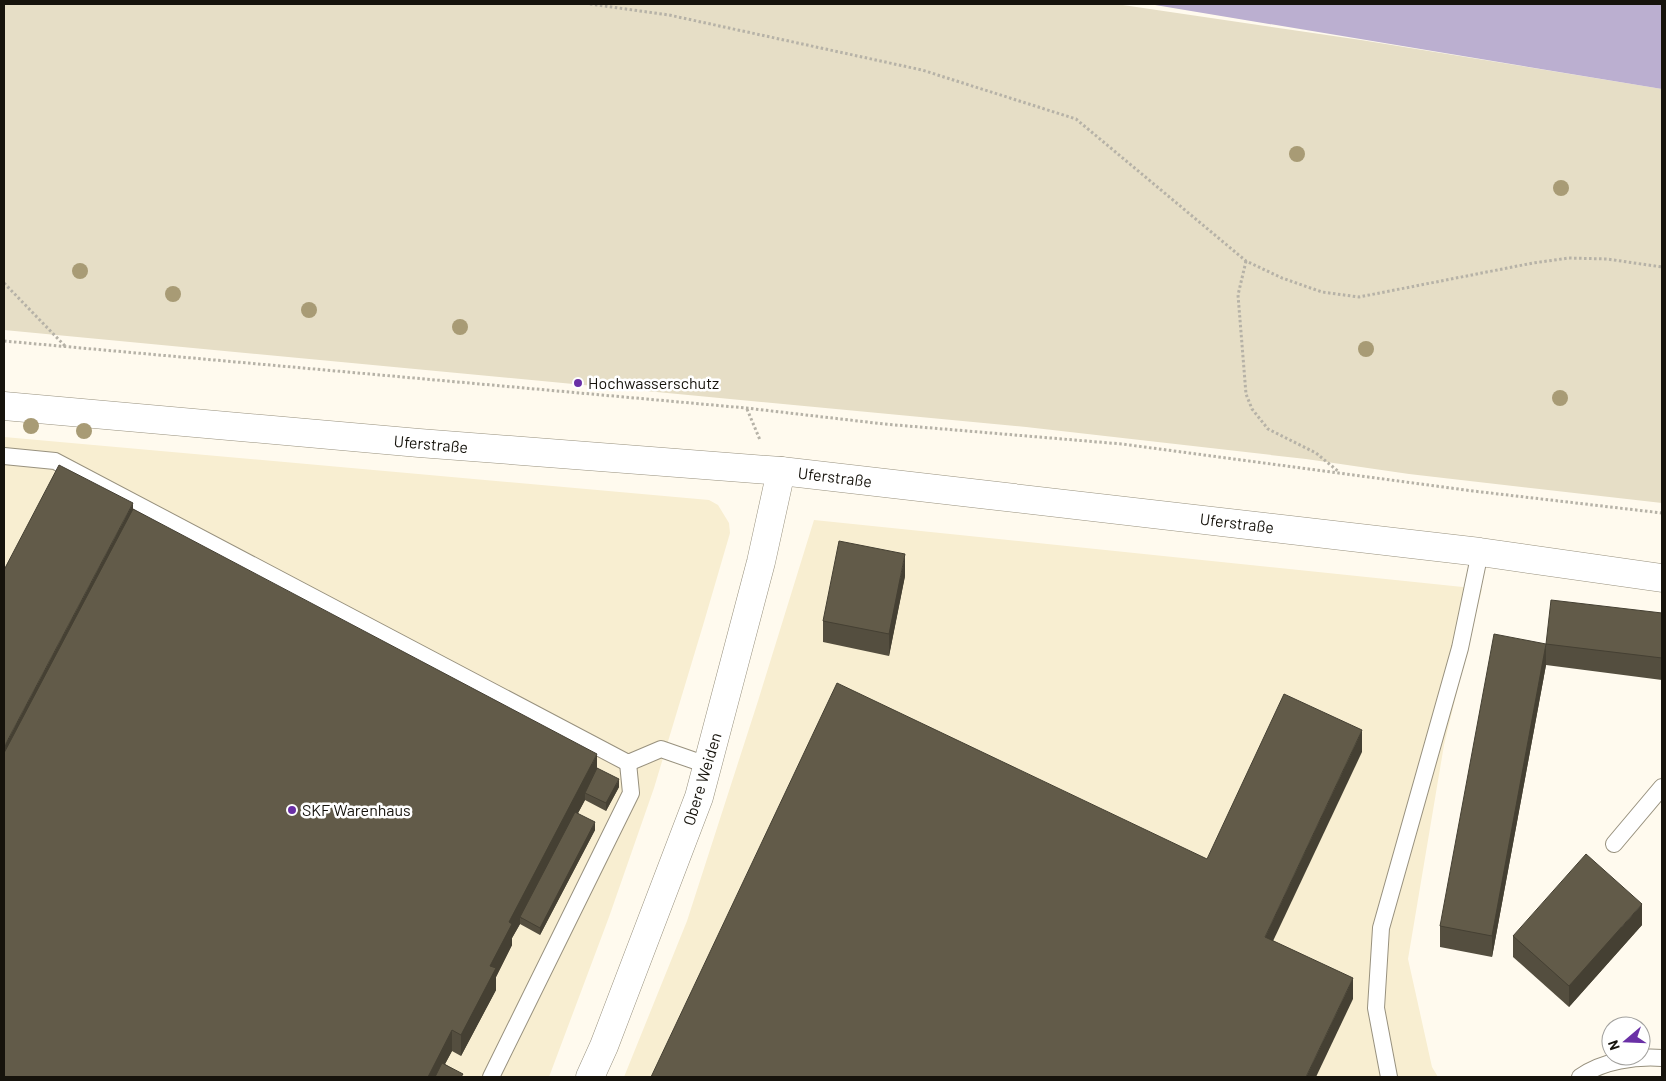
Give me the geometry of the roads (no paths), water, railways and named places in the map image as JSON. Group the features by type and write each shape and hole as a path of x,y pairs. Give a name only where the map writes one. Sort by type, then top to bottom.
{"street":[{"name":"Uferstraße","path":"4,406 419,443 781,471 1480,552 1662,578"},
{"name":"Obere Weiden","path":"590,1077 608,1037 695,806 761,562 781,471"}],"lane":[{"path":"4,456 55,461 628,763"},
{"path":"1389,1077 1376,1008 1381,928 1460,648 1480,552"},
{"path":"628,763 661,749 707,765"},
{"path":"491,1077 631,793 628,763"},
{"path":"1614,844 1662,787"},
{"path":"1580,1077 1598,1066 1646,1057 1662,1058"}],"place":[{"name":"Hochwasserschutz","path":"578,383"},
{"name":"SKF Warenhaus","path":"292,810"}]}
